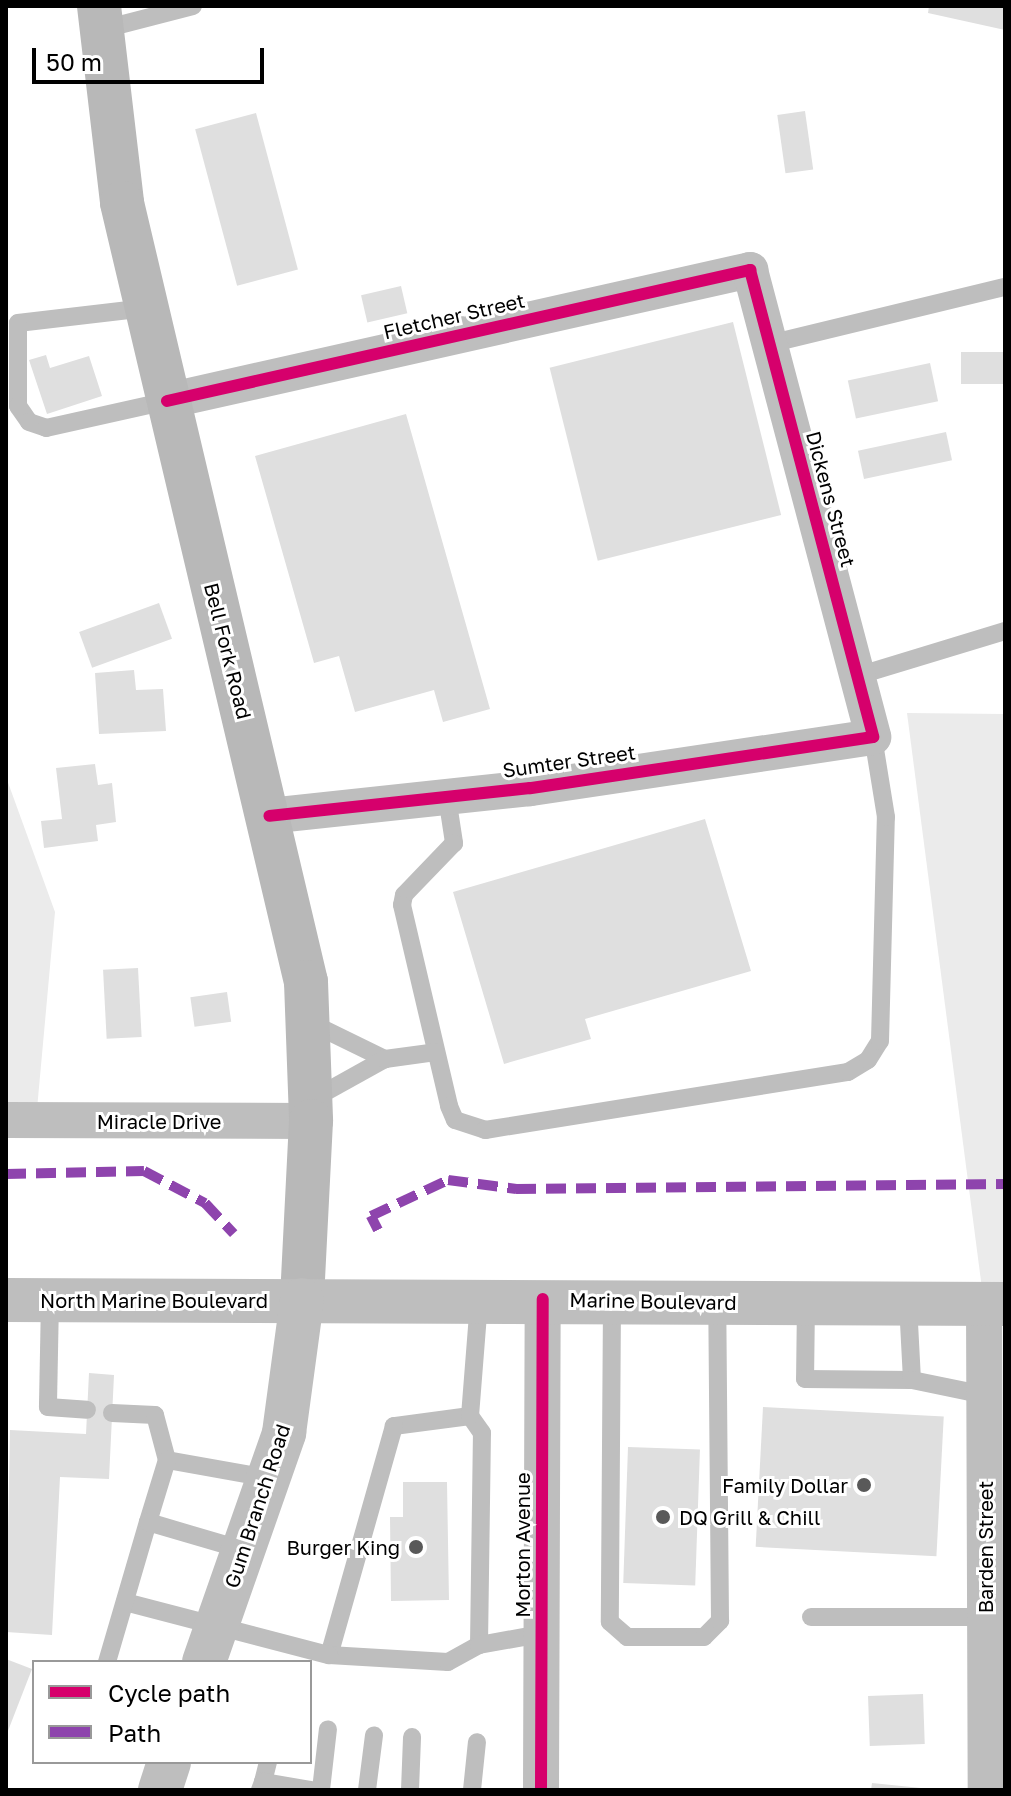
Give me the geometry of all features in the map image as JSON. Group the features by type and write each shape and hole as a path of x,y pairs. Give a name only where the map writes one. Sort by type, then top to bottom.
{"main road":[{"name":"Bell Fork Road","path":"99,18 122,203 306,982 311,1111 302,1300"},
{"name":"North Marine Boulevard","path":"6,1300 302,1300"},
{"name":"Marine Boulevard","path":"302,1300 995,1304"},
{"name":"Gum Branch Road","path":"211,1642 284,1433 302,1300"}],"street":[{"name":"Dickens Street","path":"750,270 873,737"},
{"name":"Fletcher Street","path":"167,401 750,270"},
{"name":"Sumter Street","path":"269,816 447,797 873,737"},
{"name":"Miracle Drive","path":"6,1120 311,1111"},
{"name":"Morton Avenue","path":"541,1790 543,1299"},
{"name":"Barden Street","path":"986,1790 992,1624 985,1395 995,1304"}],"lane":[{"path":"99,18 186,11"},
{"path":"769,344 1005,287"},
{"path":"146,308 18,323 18,406 29,422 46,428 167,401"},
{"path":"857,676 1005,631"},
{"path":"447,797 454,843 404,895 402,905 455,1120 485,1130 848,1072 868,1060 880,1041 886,817 873,737"},
{"path":"307,1022 385,1059"},
{"path":"311,1111 385,1059 436,1052"},
{"path":"479,1299 470,1416 482,1433 479,1645"},
{"path":"50,1300 48,1407 87,1410"},
{"path":"612,1300 609,1611 627,1637 704,1637 720,1621 717,1301"},
{"path":"806,1302 805,1379 912,1380 985,1395"},
{"path":"908,1303 912,1380"},
{"path":"108,1660 167,1460 155,1415 112,1413"},
{"path":"329,1655 394,1426 470,1416"},
{"path":"167,1460 268,1478"},
{"path":"148,1522 243,1550"},
{"path":"125,1602 211,1642 329,1655 448,1662 479,1645 541,1634"},
{"path":"811,1617 992,1624"},
{"path":"321,1790 328,1729"},
{"path":"367,1790 374,1735"},
{"path":"410,1790 412,1737"},
{"path":"472,1790 477,1742"},
{"path":"268,1764 262,1786 311,1790"}],"shaded area":[{"path":"907,713 1005,714 1005,1304 984,1304"},
{"path":"6,777 55,912 36,1120 6,1120"}],"building":[{"path":"929,6 1005,6 1005,30 928,13"},
{"path":"805,111 813,169 785,173 777,115"},
{"path":"256,113 298,269 237,286 195,129"},
{"path":"401,286 407,313 367,323 361,295"},
{"path":"733,322 781,515 598,561 550,368"},
{"path":"961,352 1005,352 1005,384 961,384"},
{"path":"46,355 50,368 89,356 102,396 47,414 29,360"},
{"path":"930,363 938,401 856,419 848,380"},
{"path":"406,414 490,709 443,722 434,690 355,712 339,656 314,663 255,456"},
{"path":"946,432 952,460 864,479 858,451"},
{"path":"159,603 172,639 92,668 79,632"},
{"path":"134,670 136,690 163,689 166,731 99,734 95,673"},
{"path":"95,764 98,785 112,783 116,822 96,825 98,841 44,848 41,821 62,819 56,768"},
{"path":"705,819 751,971 585,1019 591,1039 504,1064 453,892"},
{"path":"138,968 142,1037 107,1039 103,970"},
{"path":"227,992 231,1022 195,1027 190,997"},
{"path":"89,1373 114,1375 109,1479 60,1477 52,1635 6,1632 10,1430 86,1434"},
{"path":"763,1407 944,1416 936,1556 756,1547"},
{"path":"628,1447 700,1450 695,1585 623,1583"},
{"path":"403,1482 447,1482 449,1600 391,1601 390,1517 403,1517"},
{"path":"6,1659 32,1669 6,1736"},
{"path":"923,1694 925,1744 870,1746 868,1696"},
{"path":"872,1783 921,1788 921,1790 871,1790"}],"marked path":[{"path":"6,1174 144,1171 205,1203 234,1234"},
{"path":"378,1230 371,1216 448,1180 516,1189 1005,1184"}],"cycle path":[{"path":"167,401 750,270 873,737 530,788 269,816"},
{"path":"541,1790 543,1299"}],"place":[{"name":"Family Dollar","path":"864,1485"},
{"name":"DQ Grill & Chill","path":"663,1517"},
{"name":"Burger King","path":"416,1547"}]}
